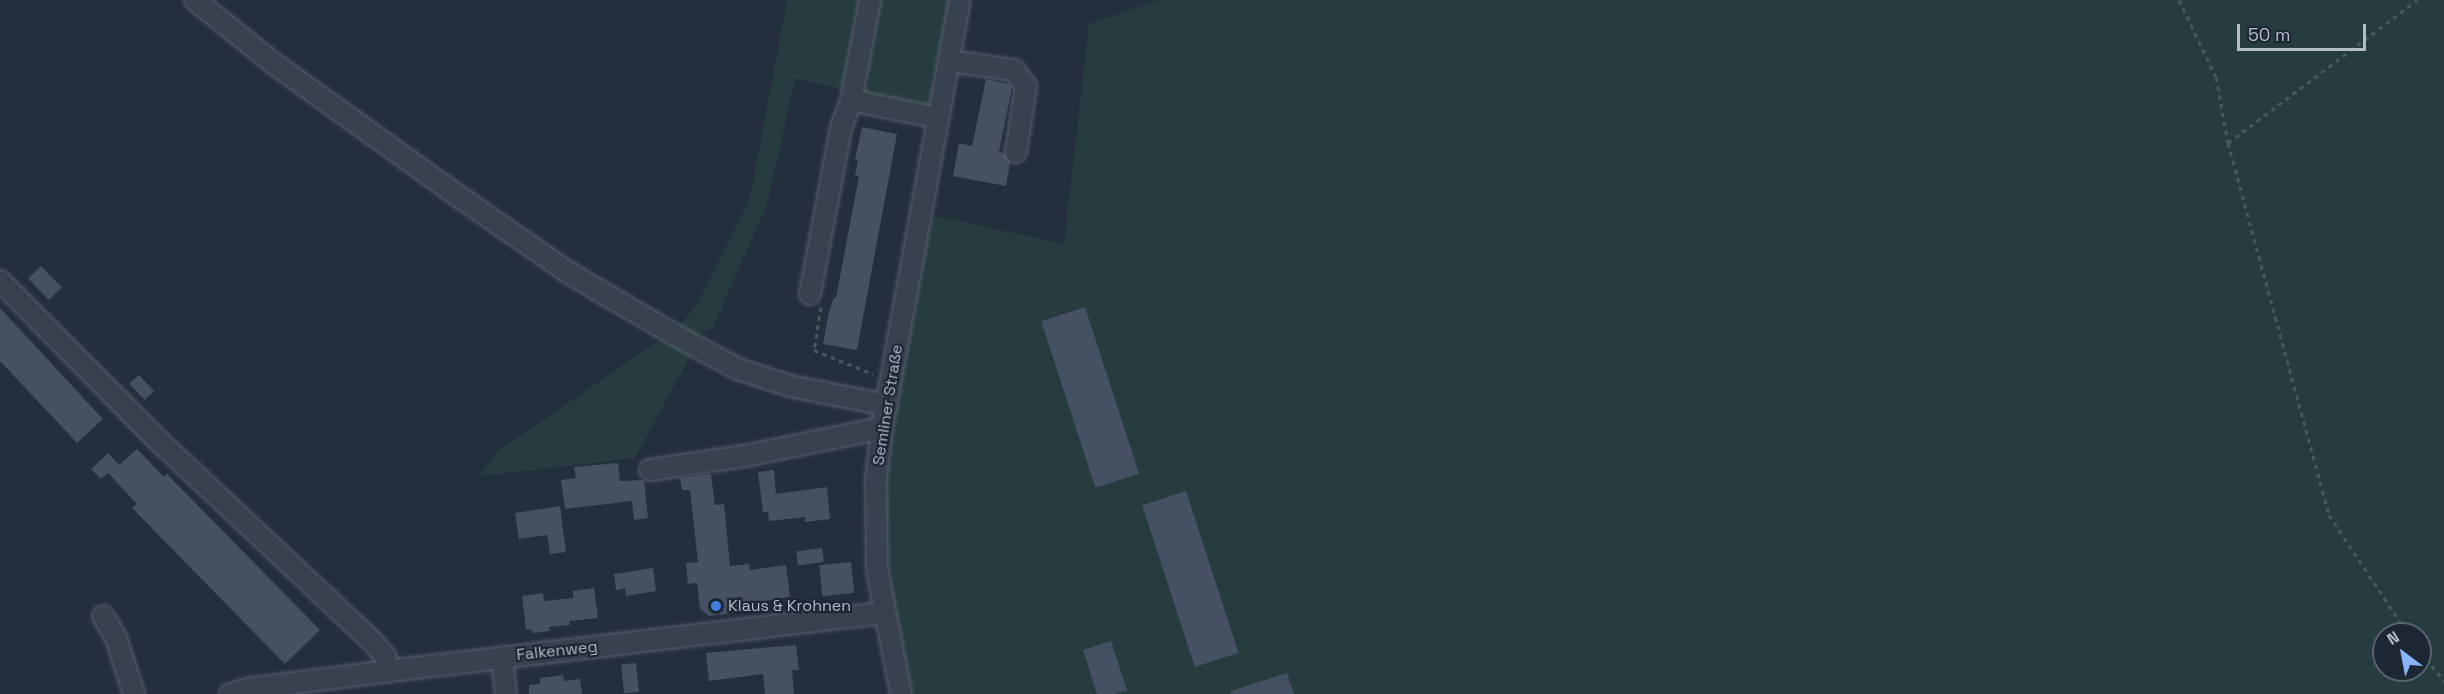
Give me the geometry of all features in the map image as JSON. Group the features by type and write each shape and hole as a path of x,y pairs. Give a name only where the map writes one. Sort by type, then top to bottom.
{"street":[{"path":"195,0 273,63 451,191 587,284 738,369 790,386 887,405"},
{"path":"810,294 841,128 850,99 870,0"},
{"name":"Semliner Straße","path":"901,694 884,613 878,569 875,521 876,479 929,116 949,61 960,0"},
{"path":"949,61 1014,70 1026,86 1016,152"},
{"path":"850,99 929,116"},
{"path":"0,281 160,442 372,641 385,656 388,671"},
{"path":"650,470 750,455 882,428"},
{"name":"Falkenweg","path":"230,694 247,689 388,671 884,613"},
{"path":"103,616 116,638 134,694"},
{"path":"502,657 506,694"}],"path":[{"path":"2179,0 2216,77 2228,143 2330,515 2400,622"},
{"path":"2228,143 2417,0"},
{"path":"2432,666 2444,681"}],"green space":[{"path":"787,0 953,0 933,107 795,79 767,205 713,327 701,333 698,342 675,331 697,305 750,198"},
{"path":"1159,0 2444,0 2444,694 910,694 892,605 885,521 885,479 895,397 930,215 1064,244 1089,24"},
{"path":"670,337 693,351 635,458 479,476 498,451 661,339 665,342"}],"building":[{"path":"986,79 1009,84 1012,87 999,152 1004,153 1010,162 1006,186 953,176 959,143 972,146"},
{"path":"862,127 897,134 857,350 823,344 829,312 834,297 836,298 859,176 855,176 858,160 855,160"},
{"path":"41,266 62,288 49,300 28,279"},
{"path":"1085,307 1139,473 1095,488 1041,321"},
{"path":"0,308 103,419 77,443 0,361"},
{"path":"139,375 154,391 144,400 129,384"},
{"path":"137,449 164,477 167,474 320,630 285,664 132,508 137,504 108,473 101,479 91,469 108,453 119,465"},
{"path":"618,463 620,481 644,480 648,518 634,520 632,501 565,509 561,480 576,478 574,467"},
{"path":"774,470 776,494 827,487 830,519 805,522 805,517 769,521 768,512 763,512 758,472"},
{"path":"711,474 715,505 724,504 730,566 749,564 750,570 786,565 790,597 757,602 750,611 709,616 700,609 697,583 688,584 686,563 698,562 690,490 682,490 680,478"},
{"path":"1186,491 1239,653 1195,667 1142,505"},
{"path":"560,506 566,552 550,554 547,535 519,539 515,513"},
{"path":"822,548 824,562 798,565 796,552"},
{"path":"851,562 854,593 822,596 819,565"},
{"path":"653,568 656,591 626,596 625,588 616,590 614,574"},
{"path":"594,588 598,618 569,621 570,625 549,627 550,631 532,633 531,629 526,630 522,596 543,593 544,601 573,598 573,591"},
{"path":"1111,641 1127,690 1115,694 1097,694 1083,650"},
{"path":"796,645 799,670 792,670 794,694 765,694 763,674 709,681 706,653"},
{"path":"636,663 639,692 624,693 621,665"},
{"path":"1287,673 1294,694 1231,694 1231,691"},
{"path":"563,675 564,681 580,679 582,694 529,694 529,685 540,684 540,678"}],"place":[{"name":"Klaus & Krohnen","path":"716,606"}]}
